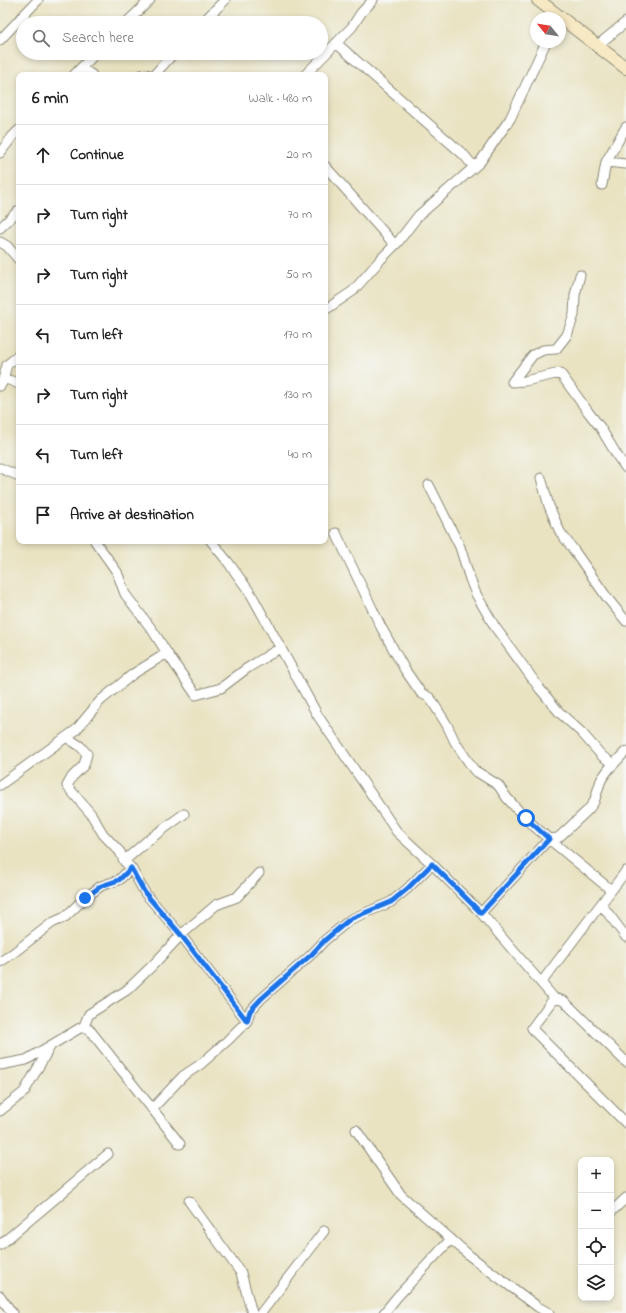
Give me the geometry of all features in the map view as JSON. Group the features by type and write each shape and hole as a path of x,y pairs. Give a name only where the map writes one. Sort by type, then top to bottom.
{"street":[{"path":"23,16 38,0"},
{"path":"133,16 150,0"},
{"path":"209,16 225,0"},
{"path":"328,51 352,27 361,13 373,0"},
{"path":"538,0 553,12"},
{"path":"566,22 626,68"},
{"path":"598,45 626,22"},
{"path":"0,40 16,23"},
{"path":"336,43 464,155 474,167"},
{"path":"328,308 353,291 380,259 395,245 418,216 480,162 510,119 543,48"},
{"path":"77,72 89,60"},
{"path":"157,72 168,60"},
{"path":"308,72 320,60"},
{"path":"81,68 87,72"},
{"path":"602,185 606,162 626,127"},
{"path":"0,153 16,133"},
{"path":"606,162 626,164"},
{"path":"328,169 395,245"},
{"path":"0,228 16,213"},
{"path":"0,242 7,246 16,256"},
{"path":"580,275 575,295 574,315 567,335 556,350 543,350 533,355 512,382 525,381 560,373 600,427 618,458 626,468"},
{"path":"16,358 7,365 2,382 16,384"},
{"path":"0,468 16,475"},
{"path":"541,478 549,506 560,532 608,599 626,621"},
{"path":"429,485 460,547 476,594 495,626 540,689 559,712 582,733 602,756 614,764"},
{"path":"336,533 381,627 405,670 421,693 430,698 436,710 447,725 455,742 474,770 498,785 507,798 526,818 549,839 612,890"},
{"path":"98,544 117,572 125,594 153,631 196,695 221,688 246,669 280,648"},
{"path":"213,544 251,594 318,716 397,832 432,864 481,913 554,998 564,1001 626,1062"},
{"path":"0,785 76,730 100,701 133,674 167,653"},
{"path":"66,737 80,746 87,754 84,765 72,777 67,786 91,814 103,834 120,852 124,861 131,868 145,893 181,935 247,1021"},
{"path":"481,913 549,839 558,838 588,810 594,802 601,780 608,770 626,751"},
{"path":"124,861 184,814"},
{"path":"152,1109 183,1076 201,1064 227,1041 247,1021 250,1011 261,999 312,954 325,940 350,919 391,902 407,889 432,864"},
{"path":"0,962 52,923 65,917 85,898 101,886 119,880 131,868"},
{"path":"541,983 626,872"},
{"path":"83,1028 90,1014 127,990 153,966 181,935 216,906 237,897 259,873"},
{"path":"601,904 626,937"},
{"path":"554,998 532,1028 626,1123"},
{"path":"0,1065 26,1060 80,1028 89,1029 180,1144"},
{"path":"0,1111 24,1092 50,1046"},
{"path":"356,1130 401,1195 470,1256 535,1310 549,1313"},
{"path":"0,1245 108,1154"},
{"path":"614,1209 626,1198"},
{"path":"189,1201 241,1273 249,1311"},
{"path":"261,1313 324,1231"},
{"path":"384,1313 451,1239"},
{"path":"0,1296 12,1313"}],"route":[{"path":"85,898 101,886 119,880 131,868 145,893 166,916 247,1021 250,1011 261,999 291,974 325,940 350,919 391,902 407,889 432,864 481,913 549,839 526,818"}]}
